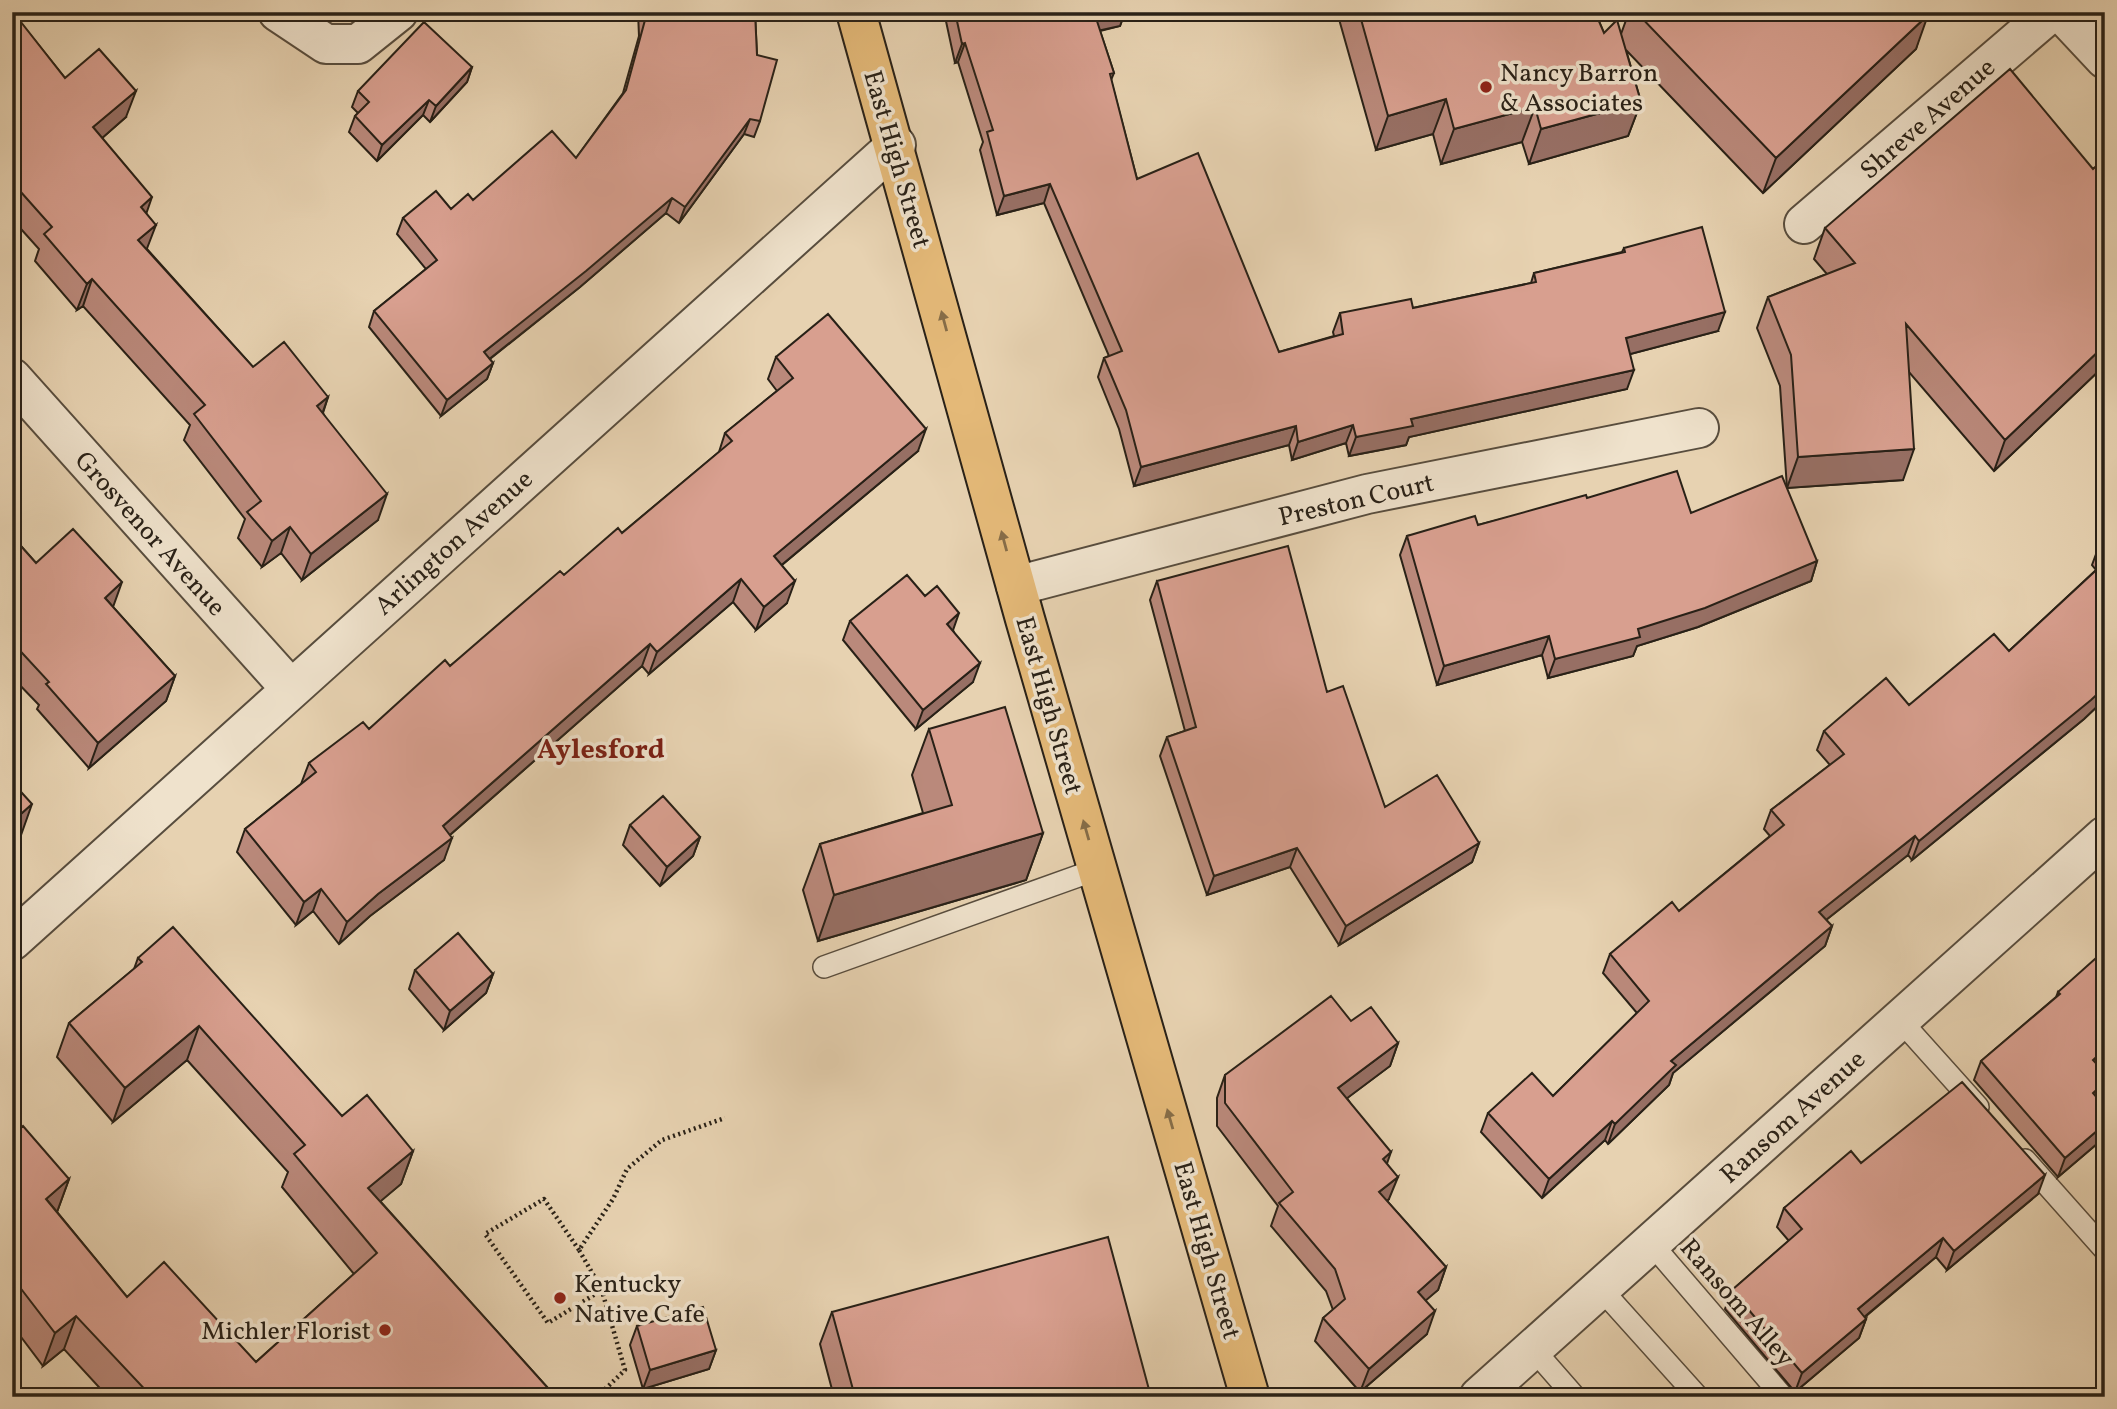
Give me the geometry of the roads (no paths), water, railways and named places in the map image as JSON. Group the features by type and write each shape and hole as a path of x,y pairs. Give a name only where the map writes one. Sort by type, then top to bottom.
{"main road":[{"name":"East High Street","path":"856,12 1016,586 1250,1397"}],"street":[{"path":"278,12 326,44 358,44 398,12"},
{"name":"Shreve Avenue","path":"1804,224 2051,12"},
{"path":"2061,12 2105,59"},
{"name":"Arlington Avenue","path":"12,942 290,688 895,145"},
{"name":"Grosvenor Avenue","path":"12,378 290,688"},
{"name":"Preston Court","path":"1016,586 1367,494 1699,428"},
{"name":"Ransom Avenue","path":"1479,1397 2105,836"}],"lane":[{"path":"824,967 1098,869"},
{"path":"1900,1020 1987,1118"},
{"path":"2014,1148 2105,1250"},
{"name":"Ransom Alley","path":"1651,1243 1783,1397"},
{"path":"1600,1288 1698,1397"},
{"path":"1533,1349 1575,1397"}],"place":[{"name":"Nancy Barron & Associates","path":"1486,87"},
{"name":"Kentucky Native Cafe","path":"560,1298"},
{"name":"Michler Florist","path":"385,1330"}],"district":[{"name":"Aylesford","path":"601,748"}]}
